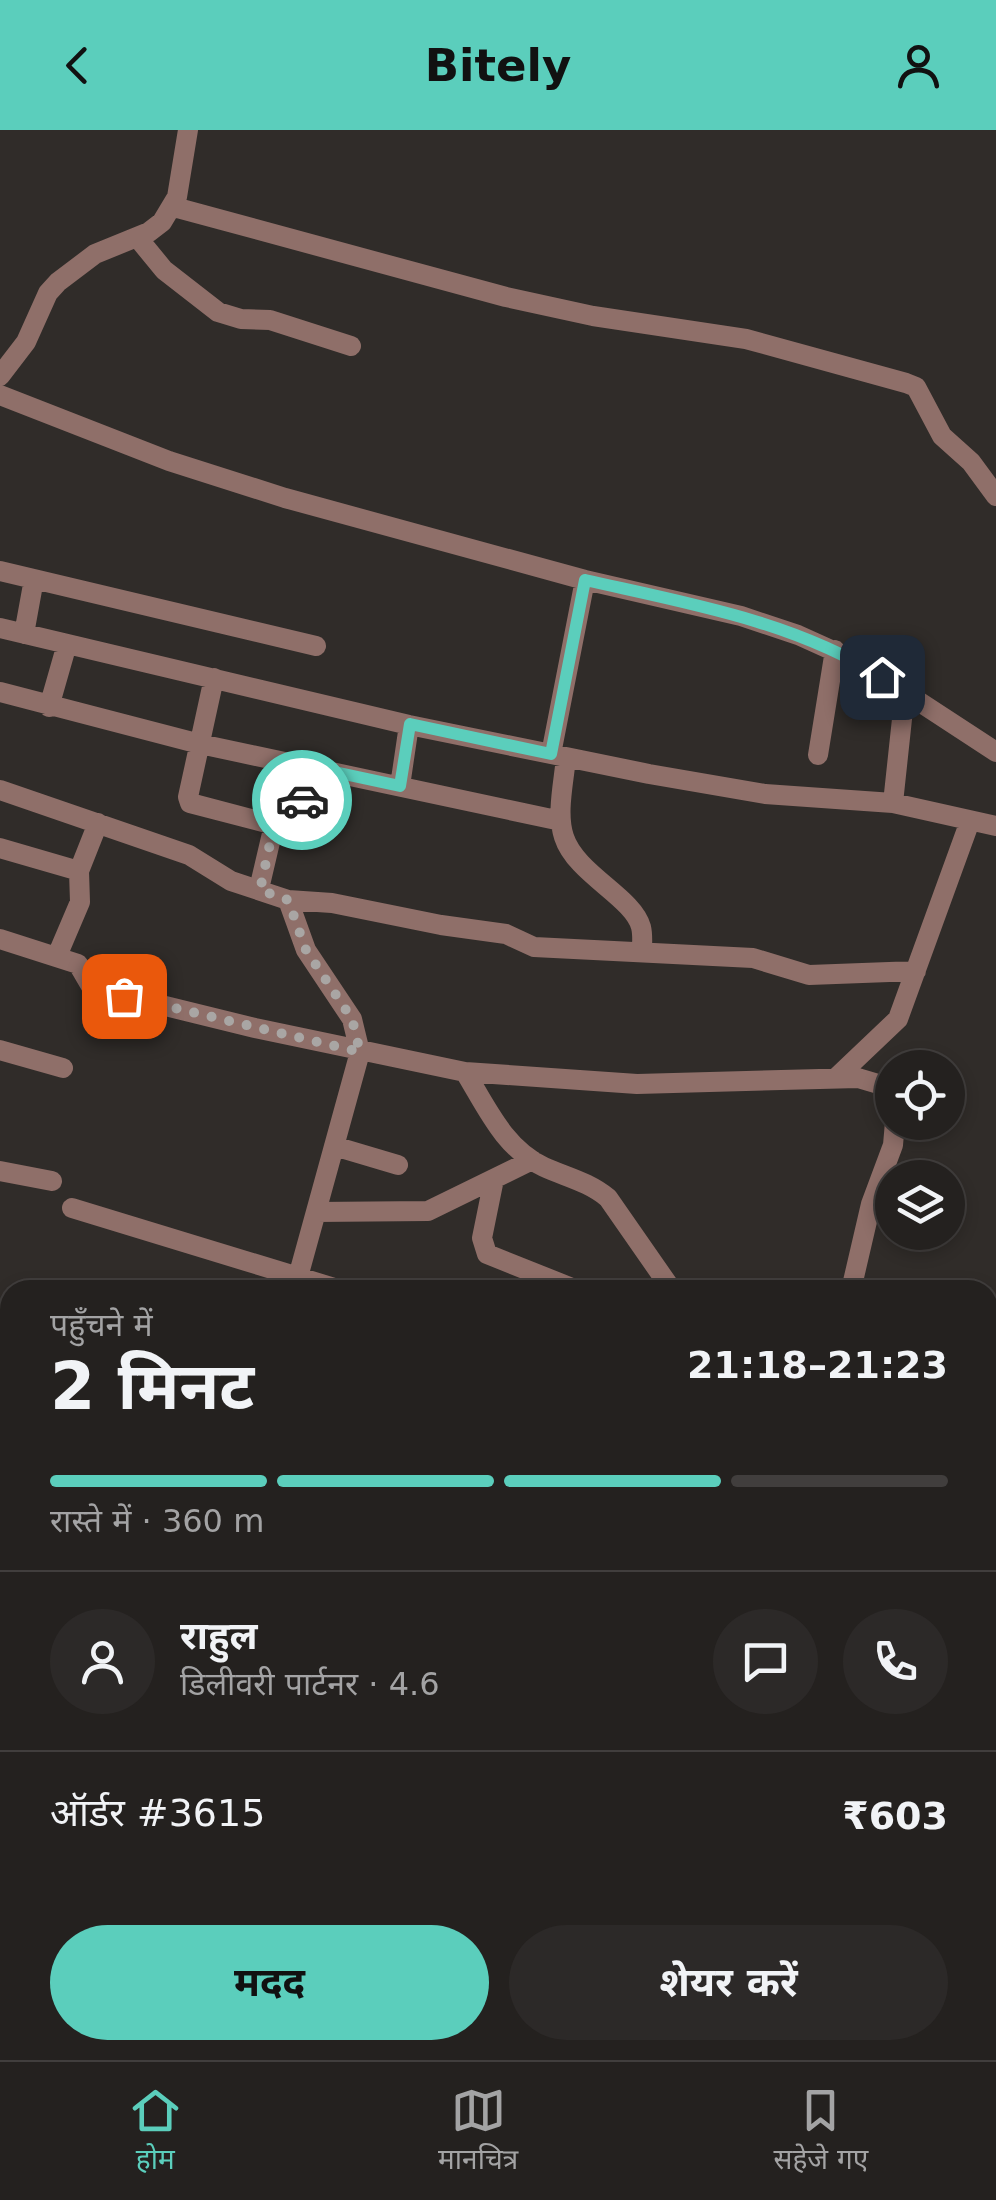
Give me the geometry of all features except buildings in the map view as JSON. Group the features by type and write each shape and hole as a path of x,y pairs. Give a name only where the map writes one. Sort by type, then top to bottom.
{"street":[{"path":"0,376 26,342 48,293 58,282 95,254 162,222 174,206 188,130"},
{"path":"174,206 487,293 592,316 746,339 906,383 916,388 942,436 971,462 996,496"},
{"path":"137,236 164,270 218,312 242,319 270,320 350,346"},
{"path":"0,395 184,466 285,498 585,580 741,616 834,650 905,691 996,752"},
{"path":"0,571 316,646"},
{"path":"24,634 34,579"},
{"path":"585,580 559,756 561,821 573,854 636,918 642,932 642,951"},
{"path":"0,628 559,756 764,794 893,803 996,826"},
{"path":"49,707 67,644"},
{"path":"818,755 834,650"},
{"path":"214,678 188,797 190,804 282,827 294,818 316,768"},
{"path":"893,803 905,691"},
{"path":"0,692 200,744 561,821"},
{"path":"400,786 410,724"},
{"path":"0,790 189,855 223,877 288,900 506,934 534,947 753,958 808,975 916,971"},
{"path":"837,1077 890,1030 898,1018 970,821"},
{"path":"57,956 80,902 79,871 98,823"},
{"path":"260,890 274,825"},
{"path":"0,848 79,871"},
{"path":"288,900 306,950 352,1019 360,1052 298,1277"},
{"path":"0,939 82,967 92,988 360,1052 464,1072 637,1084 837,1077 875,1082"},
{"path":"0,1050 64,1068"},
{"path":"464,1072 502,1135 532,1160 585,1183 608,1198 665,1280"},
{"path":"853,1280 871,1204 893,1140"},
{"path":"334,1146 398,1164"},
{"path":"316,1212 428,1212 532,1160"},
{"path":"0,1171 52,1181"},
{"path":"494,1179 482,1238 487,1254 552,1280"},
{"path":"72,1208 308,1280"}],"way so far":[{"path":"124,996 360,1052 352,1019 306,950 288,900 260,890 274,825 288,824 302,800"}],"route":[{"path":"302,800 316,768 400,786 410,724 551,754 585,580 741,616 834,650 882,677"}]}
